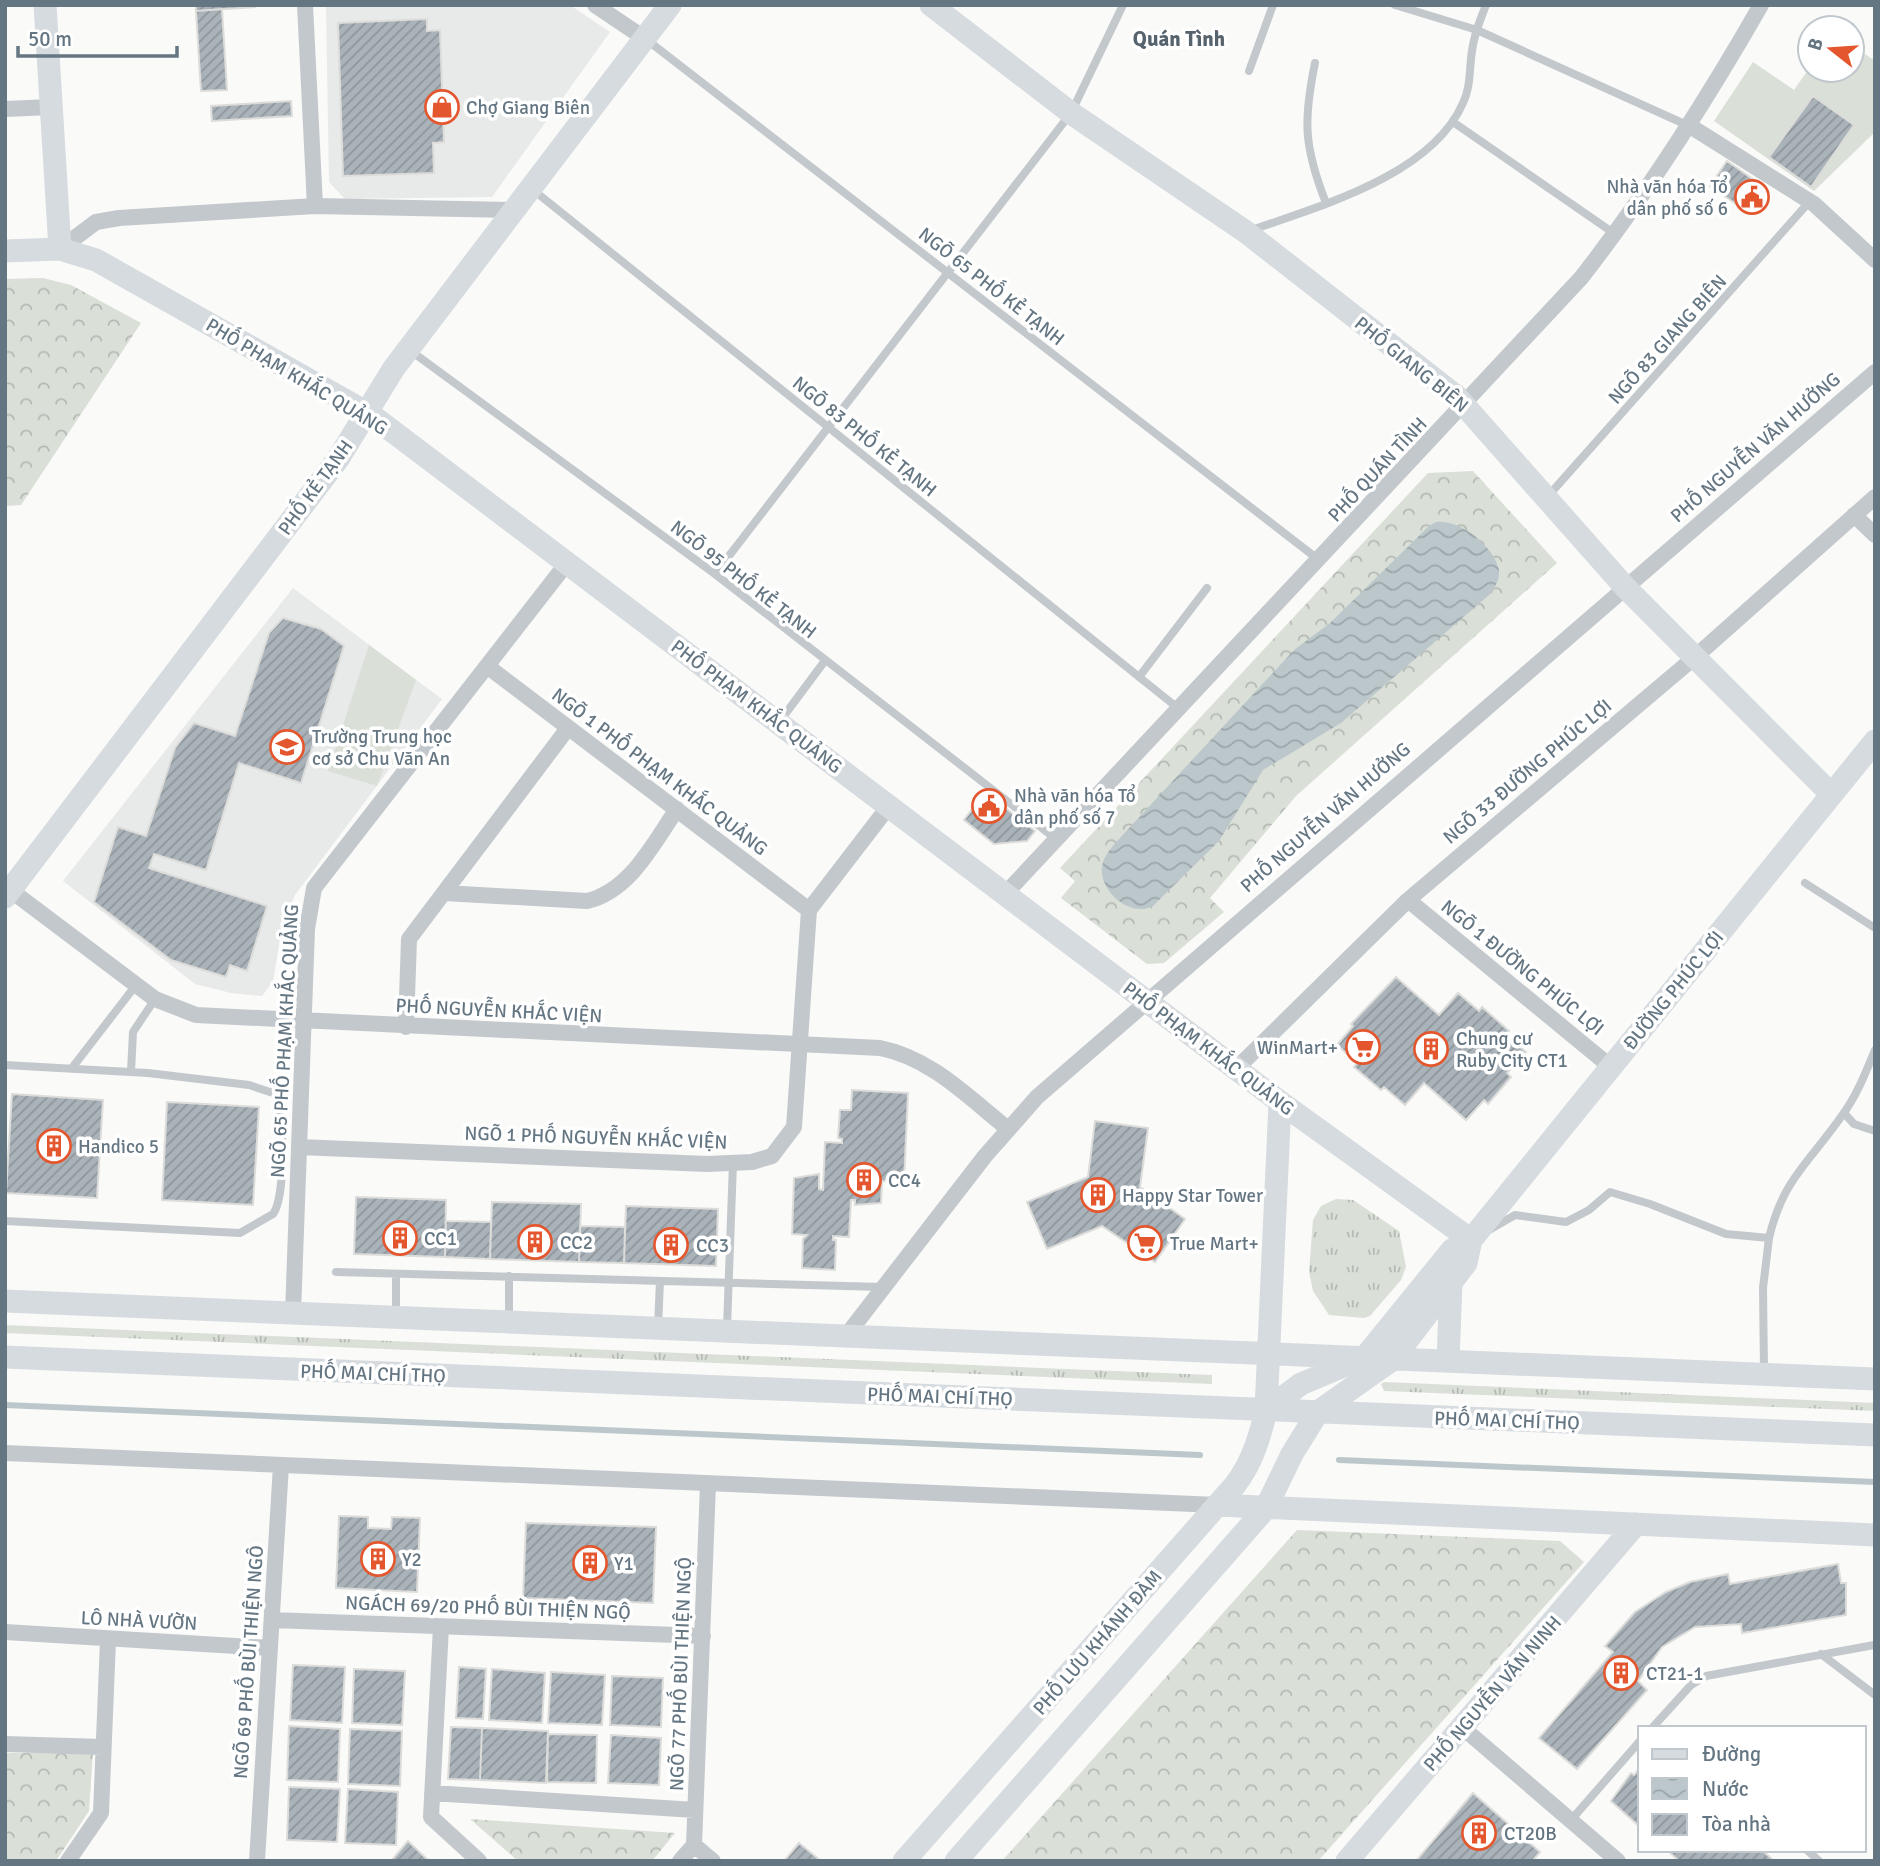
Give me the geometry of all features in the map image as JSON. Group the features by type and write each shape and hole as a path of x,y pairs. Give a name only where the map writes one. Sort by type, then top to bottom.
{"street":[{"path":"45,5 60,249"},
{"path":"305,5 315,206"},
{"path":"595,5 644,38"},
{"name":"PHỐ KẺ TẠNH","path":"7,891 338,460 408,349 670,5"},
{"name":"PHỐ GIANG BIÊN","path":"931,5 1071,113 1246,232 1465,405 1625,587 1830,794"},
{"name":"PHỐ QUÁN TÌNH","path":"1005,894 1581,278 1616,234 1690,126 1760,5"},
{"path":"5,109 51,107"},
{"path":"1690,126 1810,201 1875,260"},
{"path":"60,249 96,222 119,218 315,206 514,210"},
{"name":"PHỐ PHẠM KHẮC QUẢNG","path":"5,251 60,249 96,260 366,413 1280,1102 1471,1240"},
{"name":"PHỐ NGUYỄN VĂN HƯỞNG","path":"846,1336 1007,1128 1037,1097 1875,372"},
{"name":"NGÕ 33 ĐƯỜNG PHÚC LỢI","path":"1236,1069 1408,901 1695,657 1875,497"},
{"path":"1854,515 1875,535"},
{"name":"NGÕ 65 PHỐ PHẠM KHẮC QUẢNG","path":"293,1313 307,929 314,888 567,563"},
{"name":"NGÕ 1 PHỐ PHẠM KHẮC QUẢNG","path":"487,666 809,909"},
{"path":"406,1027 409,939 568,727"},
{"name":"ĐƯỜNG PHÚC LỢI","path":"1365,1357 1452,1250 1471,1240 1875,741"},
{"path":"797,1044 809,909 889,806"},
{"path":"444,893 587,901 604,897 632,874 677,810"},
{"name":"PHỐ NGUYỄN KHẮC VIỆN","path":"7,891 155,999 187,1013 206,1017 304,1023 880,1048 926,1064 1007,1128"},
{"name":"NGÕ 1 ĐƯỜNG PHÚC LỢI","path":"1408,901 1611,1067"},
{"name":"NGÕ 1 PHỐ NGUYỄN KHẮC VIỆN","path":"299,1147 752,1162 772,1156 794,1127 799,1079 797,1044"},
{"name":"PHỐ LƯU KHÁNH ĐÀM","path":"904,1861 1217,1505 1245,1469 1260,1438 1266,1410 1280,1102"},
{"name":"ĐƯỜNG PHÚC LỢI","path":"1318,1412 1393,1359 1466,1263 1471,1240"},
{"path":"1448,1361 1451,1283"},
{"path":"5,1301 1875,1379"},
{"path":"1268,1353 1301,1384 1318,1412"},
{"name":"PHỐ MAI CHÍ THỌ","path":"5,1357 1875,1435"},
{"path":"1266,1410 1301,1384 1365,1357"},
{"name":"PHỐ LƯU KHÁNH ĐÀM","path":"956,1861 1266,1508 1292,1454 1318,1412"},
{"path":"5,1453 1875,1535"},
{"name":"NGÕ 69 PHỐ BÙI THIỆN NGÔ","path":"257,1861 281,1465"},
{"name":"NGÕ 77 PHỐ BÙI THIỆN NGỘ","path":"694,1845 708,1484"},
{"name":"PHỐ NGUYỄN VĂN NINH","path":"1347,1861 1636,1524"},
{"name":"NGÁCH 69/20 PHỐ BÙI THIỆN NGỘ","path":"272,1620 702,1636"},
{"path":"441,1627 431,1816 479,1861"},
{"name":"LÔ NHÀ VƯỜN","path":"5,1632 270,1648"},
{"path":"68,1861 101,1813 108,1640"},
{"path":"1463,1728 1618,1861"},
{"path":"5,1744 103,1747"},
{"path":"432,1793 695,1810"},
{"path":"680,1861 694,1845 713,1861"}],"lane":[{"path":"715,574 1071,113 1123,5"},
{"path":"1249,71 1273,5"},
{"path":"1395,5 1477,30 1690,126"},
{"path":"1246,232 1326,203 1383,176 1428,150 1453,122 1465,100 1477,30 1486,5"},
{"name":"NGÕ 65 PHỐ KẺ TẠNH","path":"644,38 1319,560"},
{"path":"1315,62 1305,124 1307,142 1326,203"},
{"path":"1453,122 1616,234"},
{"name":"NGÕ 83 PHỐ KẺ TẠNH","path":"531,188 1179,709"},
{"name":"NGÕ 83 GIANG BIÊN","path":"1547,498 1810,201"},
{"name":"NGÕ 95 PHỐ KẺ TẠNH","path":"408,349 715,574 824,662 1056,839"},
{"path":"1139,677 1207,588"},
{"path":"779,723 824,662"},
{"path":"1805,883 1875,929"},
{"path":"72,1068 136,985"},
{"path":"131,1072 133,1032 155,999"},
{"path":"1764,1374 1763,1288 1776,1207 1806,1158 1844,1114 1875,1050"},
{"path":"5,1065 131,1072 249,1085 276,1094 281,1191 276,1211 240,1233 5,1222"},
{"path":"1844,1114 1854,1124 1875,1131"},
{"path":"727,1331 733,1163"},
{"path":"1471,1240 1515,1215 1566,1222 1589,1210 1610,1192 1650,1204 1726,1234 1769,1238"},
{"path":"336,1272 884,1287"},
{"path":"396,1317 397,1274"},
{"path":"509,1276 509,1322"},
{"path":"658,1328 660,1281"},
{"path":"1657,1726 1691,1685 1706,1676 1874,1644"},
{"path":"1821,1654 1875,1695"},
{"path":"1571,1820 1638,1743"}],"shaded area":[{"name":"Chợ Giang Biên","path":"326,5 570,5 610,32 492,197 345,199 329,182"},
{"name":"Trường Trung học cơ sở Chu Văn An","path":"293,588 442,699 295,895 282,927 273,982 262,996 231,993 195,984 63,881"}],"green space":[{"path":"1866,55 1875,61 1875,132 1814,191 1714,121 1753,62 1794,90 1798,84 1866,84"},
{"path":"43,278 71,285 141,323 21,505 5,506 5,279"},
{"path":"1473,471 1557,563 1296,796 1210,898 1224,912 1164,963 1147,964 1061,898 1075,881 1060,868 1428,473"},
{"path":"369,645 416,680 377,786 328,771"},
{"path":"1336,1199 1353,1200 1399,1231 1406,1267 1401,1280 1370,1316 1364,1318 1329,1315 1313,1291 1309,1272 1313,1220 1321,1206"},
{"path":"5,1325 1212,1375 1212,1384 5,1333"},
{"path":"1384,1382 1875,1403 1875,1411 1384,1391 1381,1384"},
{"path":"1297,1530 1560,1541 1584,1562 1318,1861 1002,1861"},
{"path":"5,1753 93,1753 89,1811 56,1861 9,1861 5,1858"},
{"path":"470,1819 675,1833 652,1861 518,1861"}],"water":[{"path":"1436,522 1445,522 1465,530 1483,543 1490,552 1496,561 1499,574 1489,595 1341,723 1263,770 1219,841 1153,906 1134,908 1116,899 1104,882 1102,872 1104,859 1112,847 1294,650 1330,623"}],"building":[{"path":"196,5 255,5 255,7 196,11"},
{"path":"222,9 227,90 201,91 196,11"},
{"path":"427,19 427,31 440,30 444,142 433,143 434,173 343,176 338,23"},
{"path":"1813,96 1854,125 1811,187 1769,157"},
{"path":"291,101 292,116 212,121 211,106"},
{"path":"1727,161 1761,185 1743,209 1710,186"},
{"path":"283,618 321,629 344,646 301,783 239,763 206,870 154,854 149,868 267,906 247,971 230,965 226,977 171,960 94,902 118,827 146,836 175,748 194,723 235,736 269,633"},
{"name":"Nhà văn hóa Tổ dân phố số 7","path":"985,792 1035,831 1027,841 994,844 964,820"},
{"name":"Chung cư Ruby City CT1","path":"1396,977 1439,1015 1458,993 1479,1011 1482,1007 1509,1031 1506,1035 1526,1052 1507,1073 1511,1077 1488,1104 1484,1100 1466,1120 1424,1083 1405,1105 1384,1087 1381,1090 1354,1067 1357,1063 1337,1045 1353,1026 1351,1024"},
{"name":"CC4","path":"852,1090 908,1093 904,1182 882,1181 881,1203 855,1205 855,1200 851,1200 849,1237 833,1236 833,1240 836,1240 835,1270 802,1268 803,1239 807,1235 792,1234 794,1178 819,1174 819,1189 823,1190 825,1142 842,1143 842,1139 838,1138 840,1110 851,1110"},
{"name":"Handico 5","path":"12,1094 103,1100 97,1198 6,1193"},
{"path":"167,1102 259,1107 253,1205 162,1200"},
{"name":"Happy Star Tower","path":"1095,1121 1148,1128 1140,1187 1185,1219 1155,1262 1102,1226 1047,1249 1027,1202 1088,1177"},
{"name":"CC1","path":"356,1197 446,1200 445,1257 354,1254"},
{"name":"CC2","path":"492,1202 581,1204 579,1262 490,1259"},
{"name":"CC3","path":"626,1206 718,1209 716,1266 624,1263"},
{"path":"446,1221 491,1222 490,1259 445,1257"},
{"path":"580,1226 625,1227 624,1263 579,1262"},
{"name":"Y2","path":"339,1516 368,1517 368,1528 391,1529 392,1517 420,1518 417,1592 336,1588"},
{"name":"Y1","path":"526,1523 656,1527 653,1603 523,1598"},
{"name":"CT21-1","path":"1838,1564 1841,1583 1846,1583 1846,1615 1742,1633 1741,1624 1695,1627 1662,1647 1638,1681 1647,1690 1577,1769 1539,1738 1613,1652 1605,1646 1635,1612 1666,1592 1690,1582 1728,1574 1730,1584"},
{"path":"293,1665 345,1667 342,1723 290,1720"},
{"path":"459,1667 486,1669 483,1719 456,1718"},
{"path":"354,1669 405,1671 402,1725 352,1723"},
{"path":"492,1669 545,1673 542,1723 489,1720"},
{"path":"551,1672 605,1675 602,1725 548,1723"},
{"path":"612,1676 663,1678 661,1727 610,1725"},
{"path":"289,1726 340,1729 338,1782 287,1780"},
{"path":"451,1727 482,1728 480,1780 448,1779"},
{"path":"482,1728 548,1731 546,1783 480,1780"},
{"path":"350,1729 402,1731 400,1786 348,1784"},
{"path":"548,1734 597,1735 596,1783 547,1782"},
{"path":"611,1735 661,1738 659,1785 608,1783"},
{"path":"1638,1770 1638,1825 1611,1801 1631,1773 1634,1775"},
{"path":"289,1787 340,1789 337,1842 287,1840"},
{"path":"348,1789 398,1792 396,1845 345,1843"},
{"name":"CT20B","path":"1473,1793 1540,1852 1532,1861 1416,1861"},
{"path":"408,1841 429,1861 391,1861"},
{"path":"799,1843 821,1861 784,1861"},
{"path":"1669,1852 1764,1852 1774,1861 1679,1861"}],"waterway":[{"path":"5,1405 1200,1455"},
{"path":"1339,1460 1875,1482"}],"place":[{"name":"Chợ Giang Biên","path":"442,107"},
{"name":"Nhà văn hóa Tổ dân phố số 6","path":"1752,197"},
{"name":"Trường Trung học cơ sở Chu Văn An","path":"287,747"},
{"name":"Nhà văn hóa Tổ dân phố số 7","path":"989,806"},
{"name":"WinMart+","path":"1363,1047"},
{"name":"Chung cư Ruby City CT1","path":"1431,1049"},
{"name":"Handico 5","path":"54,1146"},
{"name":"CC4","path":"864,1180"},
{"name":"Happy Star Tower","path":"1098,1195"},
{"name":"CC1","path":"400,1238"},
{"name":"CC2","path":"535,1242"},
{"name":"True Mart+","path":"1145,1243"},
{"name":"CC3","path":"671,1245"},
{"name":"Y2","path":"378,1559"},
{"name":"Y1","path":"590,1563"},
{"name":"CT21-1","path":"1621,1673"},
{"name":"CT20B","path":"1479,1833"}],"district":[{"name":"Quán Tình","path":"1179,39"}]}
